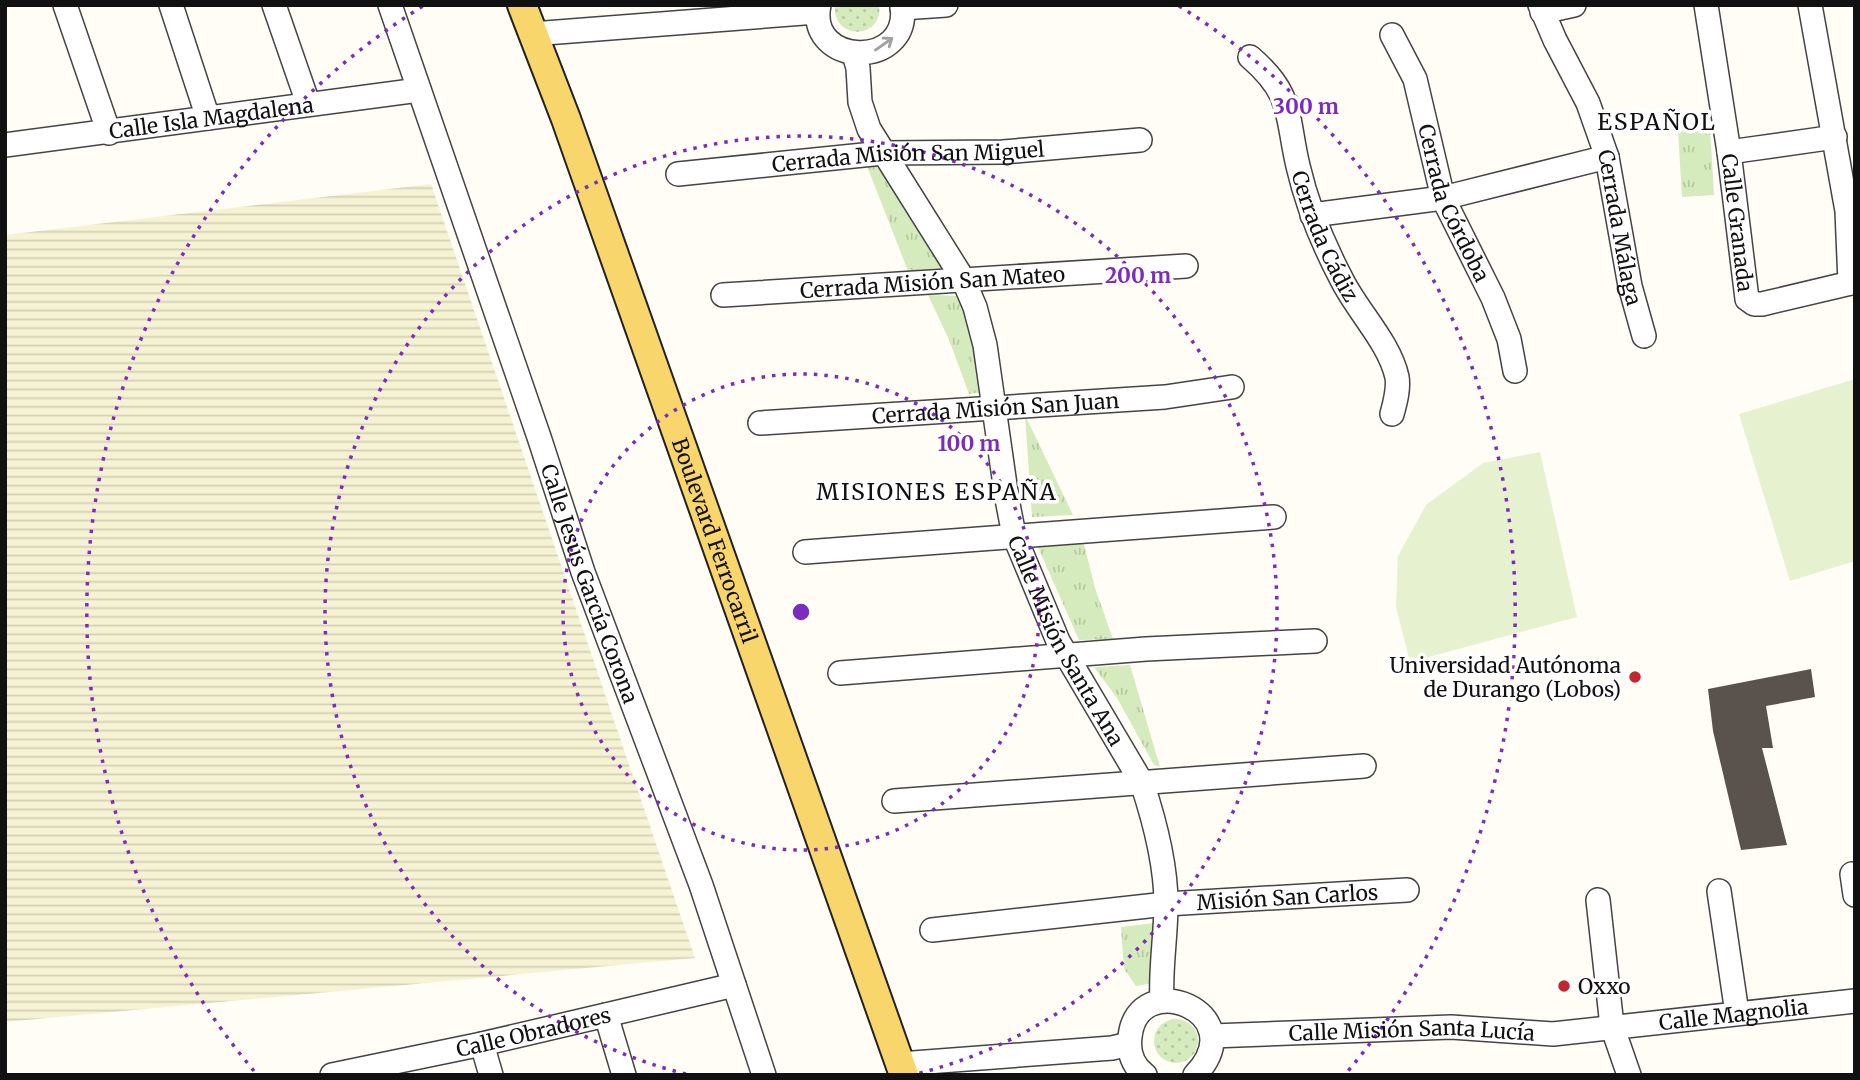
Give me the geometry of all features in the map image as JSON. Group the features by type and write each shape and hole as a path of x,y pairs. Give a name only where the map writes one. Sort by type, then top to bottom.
{"main road":[{"name":"Boulevard Ferrocarril","path":"522,5 571,132 902,1069"}],"street":[{"path":"65,5 109,133"},
{"path":"171,5 208,118"},
{"path":"274,5 308,103"},
{"name":"Calle Jesús García Corona","path":"390,5 540,437 583,572 701,885 764,1075"},
{"path":"533,34 818,9 820,27 828,40 839,49 853,54 870,53 894,37 901,24 902,7 946,5"},
{"path":"1541,8 1574,5"},
{"name":"Calle Granada","path":"1706,5 1729,152 1745,291 1750,302 1762,304 1853,282"},
{"path":"1810,5 1851,212 1853,282"},
{"name":"Cerrada Málaga","path":"1541,8 1588,103 1606,158 1630,286 1644,336"},
{"name":"Cerrada Córdoba","path":"1392,35 1415,79 1443,198 1493,298 1509,339 1515,371"},
{"name":"Calle Misión Santa Ana","path":"853,54 858,68 860,102 869,129 963,279 975,307 985,345 1014,535 1058,641 1142,783 1160,847 1166,904 1162,1001"},
{"name":"Cerrada Cádiz","path":"1250,57 1262,67 1286,102 1297,164 1312,215 1342,281 1390,358 1398,379 1392,414"},
{"name":"Calle Isla Magdalena","path":"7,141 109,133 308,103 419,90"},
{"path":"1729,152 1835,137"},
{"name":"Cerrada Misión San Miguel","path":"678,174 883,153 1003,152 1140,140"},
{"path":"1312,215 1443,198 1606,158"},
{"name":"Cerrada Misión San Mateo","path":"723,295 1186,265"},
{"name":"Cerrada Misión San Juan","path":"760,424 1166,397 1232,387"},
{"path":"805,552 1274,517"},
{"path":"840,673 1173,647 1315,641"},
{"path":"894,801 1364,766"},
{"name":"Misión San Carlos","path":"932,930 1166,904 1408,890"},
{"path":"1719,891 1737,1013"},
{"path":"1598,900 1612,1026 1629,1075"},
{"name":"Calle Obradores","path":"344,1074 734,985"},
{"path":"1145,1075 1132,1059 1130,1030 1136,1017 1147,1007 1162,1001 1175,1001 1191,1006 1202,1015 1212,1036 1205,1065 1195,1075"},
{"name":"Calle Magnolia","path":"1612,1026 1855,1001"},
{"path":"606,1015 624,1075"},
{"name":"Calle Misión Santa Lucía","path":"1212,1036 1451,1027 1553,1034 1612,1026"},
{"path":"482,1044 491,1075"},
{"path":"902,1069 1112,1048 1129,1044"}],"shaded area":[{"path":"431,184 695,958 5,1022 5,235"}],"green space":[{"path":"835,5 879,5 878,16 874,25 866,30 849,30 841,25 836,17"},
{"path":"1710,128 1714,195 1682,197 1678,131"},
{"path":"875,165 916,216 946,267 908,271 867,166"},
{"path":"928,295 962,296 977,339 983,392 969,394 950,342"},
{"path":"1855,379 1855,561 1790,581 1739,414"},
{"path":"1025,415 1073,515 1032,517"},
{"path":"1540,452 1577,617 1410,662 1396,607 1398,556 1426,505 1483,463"},
{"path":"1083,540 1095,588 1113,639 1079,640 1037,545"},
{"path":"1130,665 1160,767 1154,765 1117,698 1094,667"},
{"path":"1154,923 1154,983 1136,986 1124,969 1121,927"},
{"path":"1176,1019 1191,1026 1198,1041 1191,1056 1176,1063 1161,1056 1154,1041 1161,1026"}],"building":[{"path":"1811,669 1815,697 1766,706 1773,748 1762,748 1787,845 1741,850 1713,731 1708,689"}],"place":[{"name":"Universidad Autónoma de Durango (Lobos)","path":"1635,677"},
{"name":"Oxxo","path":"1564,986"}],"district":[{"name":"ESPAÑOL","path":"1657,121"},
{"name":"MISIONES ESPAÑA","path":"937,491"}]}
